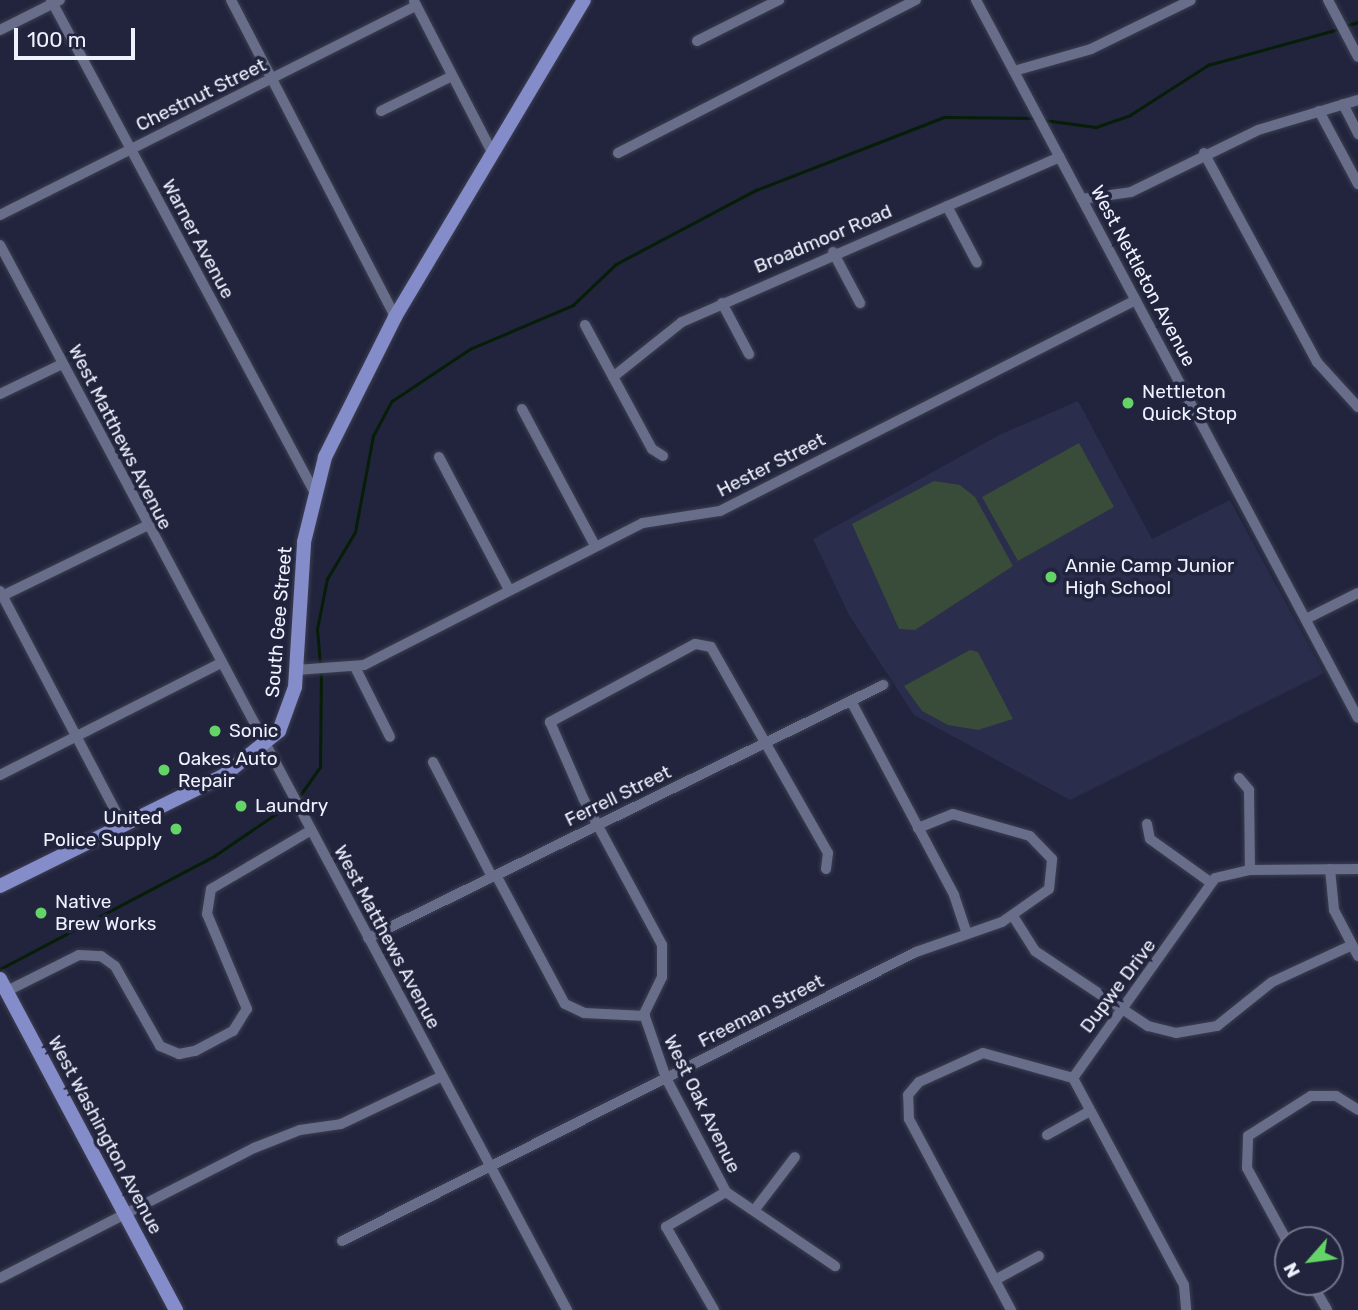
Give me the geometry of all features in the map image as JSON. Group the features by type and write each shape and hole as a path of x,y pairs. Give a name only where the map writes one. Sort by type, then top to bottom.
{"main road":[{"name":"South Gee Street","path":"0,886 223,776 264,747 290,708 302,669 299,591 315,493 351,396 395,317 584,0"},
{"name":"West Washington Avenue","path":"4,985 176,1310"}],"street":[{"path":"231,0 395,317"},
{"path":"697,41 779,0"},
{"path":"618,153 916,0"},
{"name":"West Nettleton Avenue","path":"976,0 1358,718"},
{"path":"1014,71 1079,53 1191,0"},
{"path":"1328,0 1358,57"},
{"path":"0,30 55,1"},
{"name":"Warner Avenue","path":"55,1 130,150 315,493"},
{"path":"417,2 493,154"},
{"name":"Chestnut Street","path":"0,215 272,80 417,2"},
{"path":"381,111 452,76"},
{"path":"1082,199 1137,190 1204,153 1319,111 1358,100"},
{"path":"1343,104 1358,134"},
{"path":"1319,111 1358,184"},
{"path":"1204,153 1317,362 1358,407"},
{"name":"Broadmoor Road","path":"613,377 674,327 722,303 833,252 1060,157"},
{"path":"947,206 977,263"},
{"name":"West Matthews Avenue","path":"0,245 219,664 567,1310"},
{"path":"833,252 860,303"},
{"name":"Hester Street","path":"302,669 335,670 355,667 596,546 664,515 720,510 1136,300"},
{"path":"722,303 749,354"},
{"path":"585,326 652,449 663,456"},
{"path":"0,394 62,364"},
{"path":"522,409 596,546"},
{"path":"439,457 509,590"},
{"path":"123,825 1,595 146,526"},
{"path":"1306,619 1358,593"},
{"name":"West Oak Avenue","path":"768,741 717,653 698,643 550,722 598,825 665,954 662,977 645,1016 666,1078 726,1192 756,1208 835,1266"},
{"path":"0,775 219,664"},
{"path":"355,667 390,737"},
{"name":"Ferrell Street","path":"368,938 883,685"},
{"path":"851,701 918,828 967,934"},
{"path":"768,741 828,853 826,869"},
{"path":"433,762 565,1004 584,1013 645,1016"},
{"path":"1239,778 1249,790 1250,870"},
{"name":"Freeman Street","path":"342,1241 489,1162 666,1078 916,952 1013,916 1045,895 1054,877 1052,859 1040,841 965,815 939,817 918,828"},
{"path":"1147,824 1150,839 1210,882 1250,870 1358,869"},
{"path":"4,985 72,957 94,954 115,966 160,1045 183,1054 205,1046 233,1031 247,1006 209,922 211,889 310,831"},
{"path":"1330,869 1334,910 1358,956"},
{"name":"Dupwe Drive","path":"1073,1078 1210,882"},
{"path":"1013,916 1035,951 1121,1008 1164,1031 1207,1030 1272,982 1352,945"},
{"path":"1011,1310 909,1119 906,1103 919,1082 983,1053 1073,1078 1184,1284 1186,1310"},
{"path":"0,1279 254,1148 289,1133 341,1124 442,1076"},
{"path":"1279,1226 1247,1168 1246,1143 1257,1125 1311,1096 1336,1096 1358,1110"},
{"path":"1047,1135 1090,1111"},
{"path":"756,1208 795,1157"},
{"path":"714,1310 666,1227 726,1192"},
{"path":"995,1280 1039,1256"}],"shaded area":[{"name":"Annie Camp Junior High School","path":"1078,401 1152,539 1230,500 1324,673 1070,800 914,715 849,615 813,539 999,435"}],"green space":[{"path":"1079,443 1114,507 1018,561 982,497"},
{"path":"934,481 960,485 975,497 1013,566 915,630 899,629 852,524"},
{"path":"970,650 978,652 1013,719 978,730 948,725 922,711 904,686"}],"waterway":[{"path":"1345,26 1358,22"},
{"path":"1044,120 1096,127 1130,115 1208,65 1339,29"},
{"path":"320,664 317,629 327,579 355,532 373,436 392,401 470,349 573,305 616,264 756,190 944,117 1034,118"},
{"path":"299,797 320,767 321,671"},
{"path":"0,969 214,856 292,803"}],"place":[{"name":"Nettleton Quick Stop","path":"1128,403"},
{"name":"Annie Camp Junior High School","path":"1051,577"},
{"name":"Sonic","path":"215,731"},
{"name":"Oakes Auto Repair","path":"164,770"},
{"name":"Laundry","path":"241,806"},
{"name":"United Police Supply","path":"176,829"},
{"name":"Native Brew Works","path":"41,913"}]}
